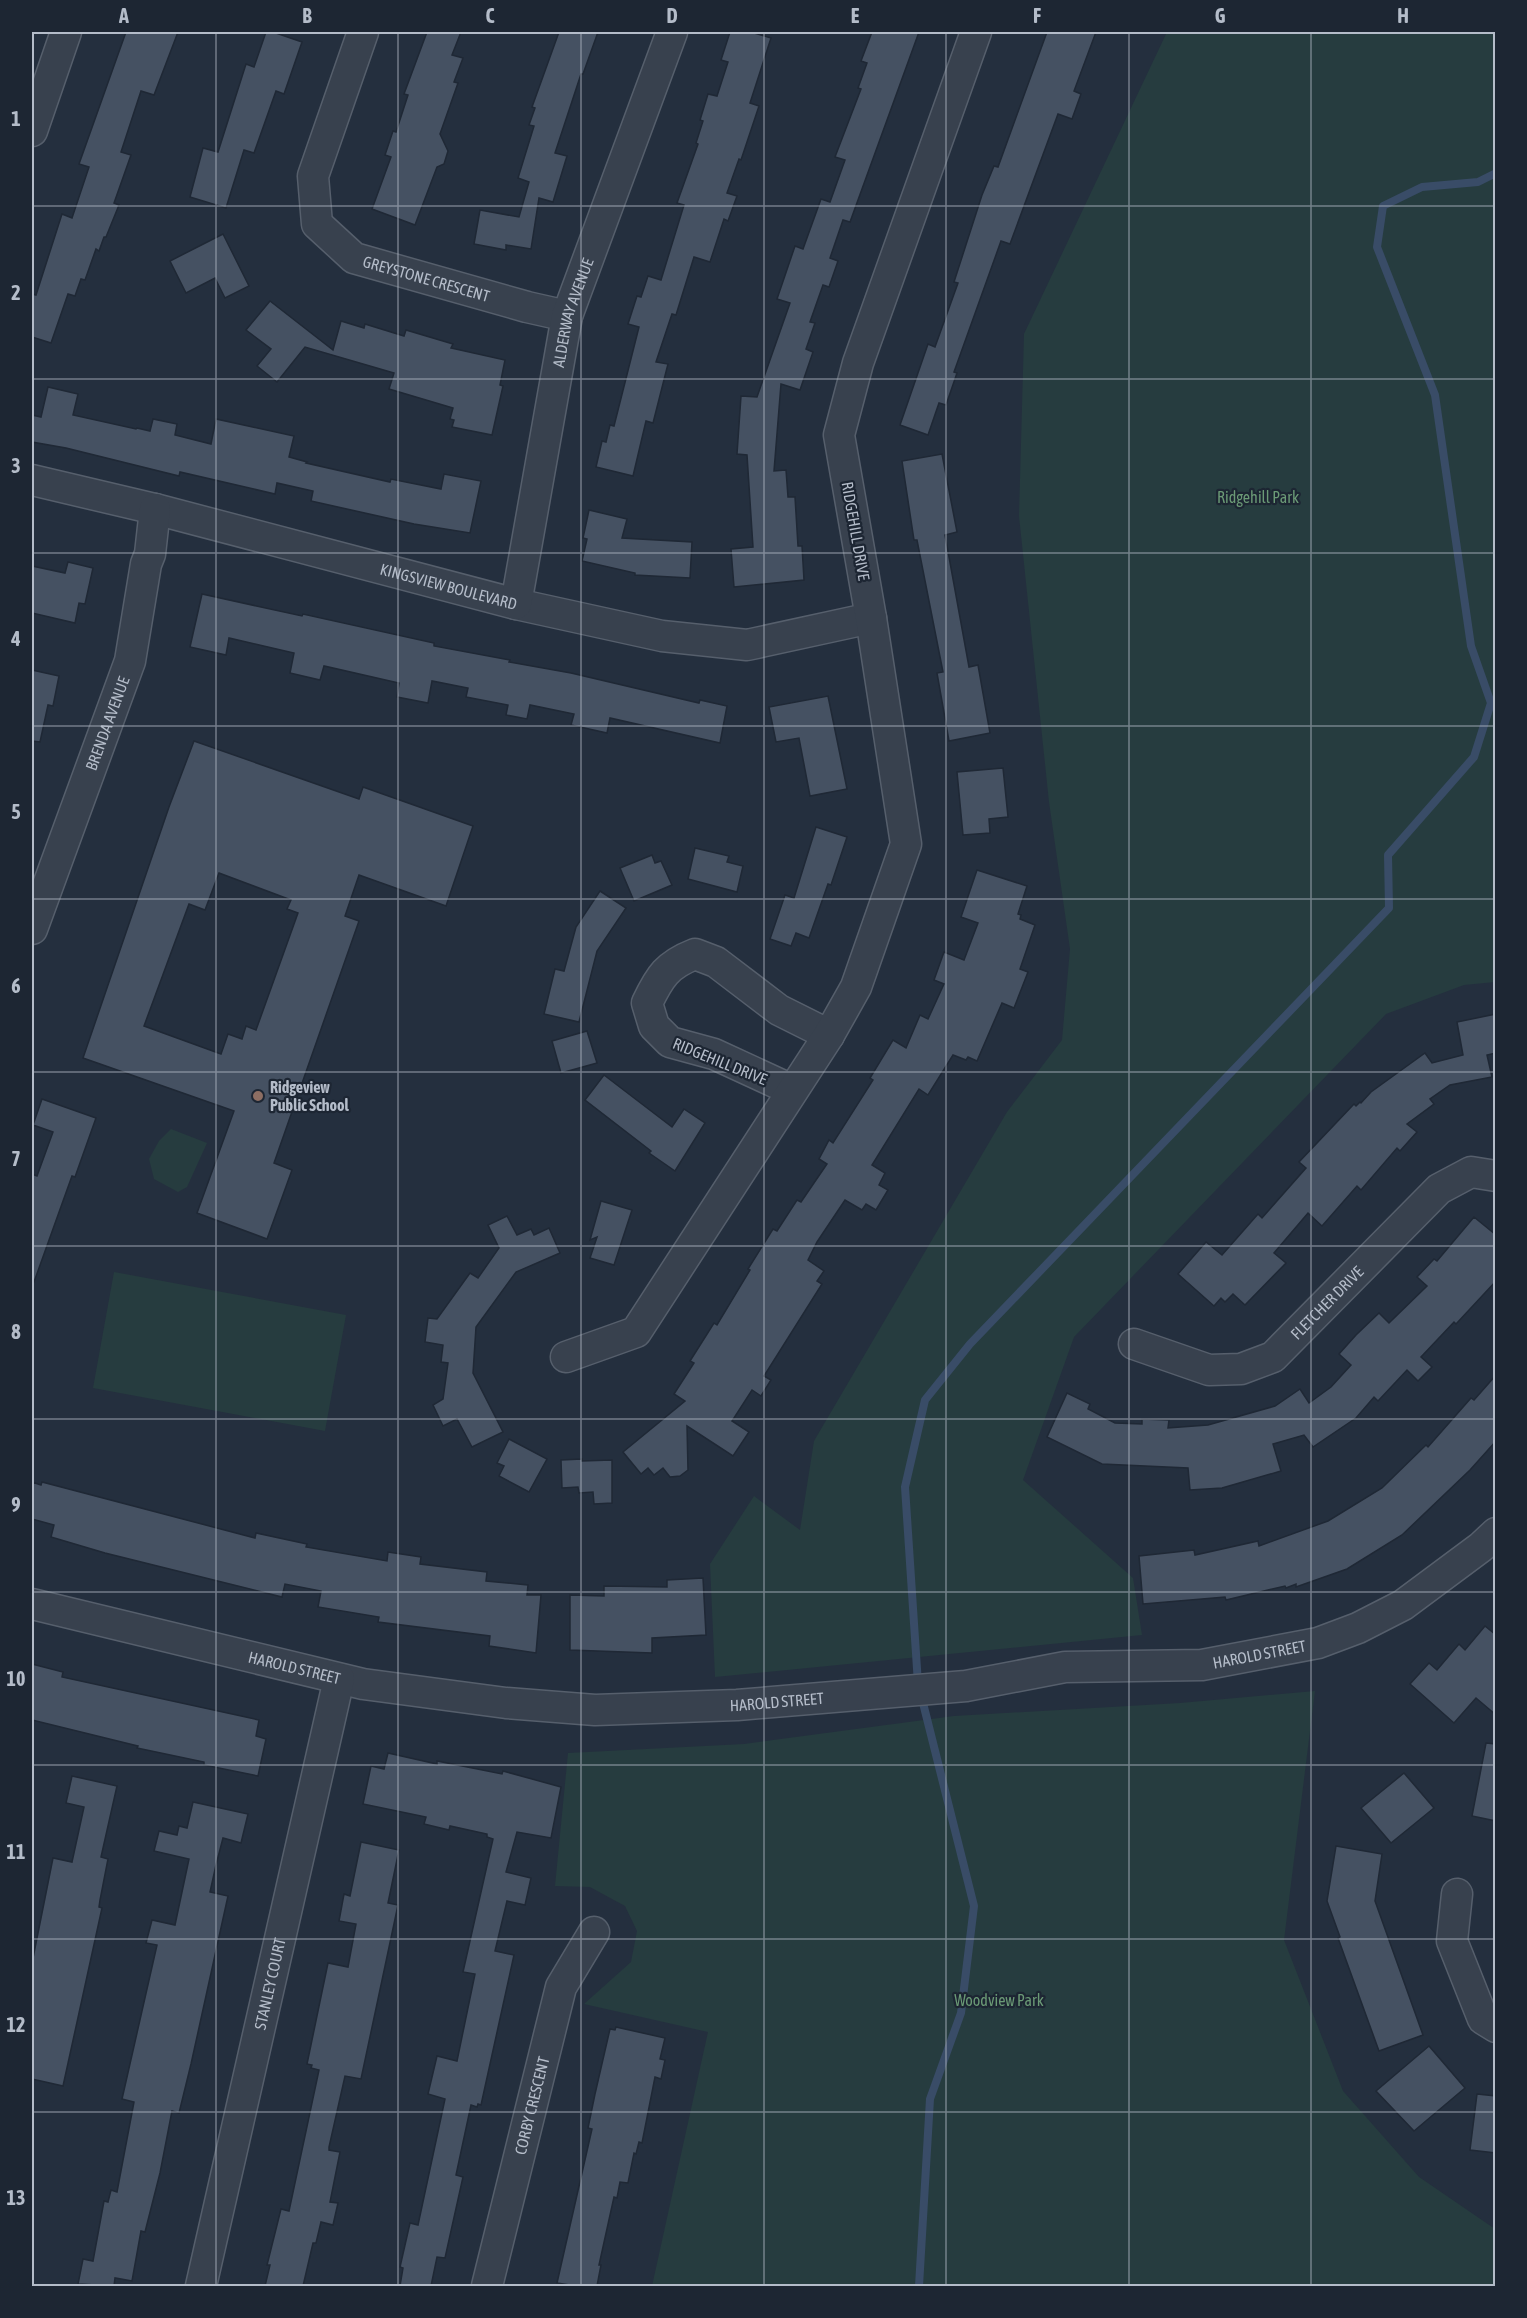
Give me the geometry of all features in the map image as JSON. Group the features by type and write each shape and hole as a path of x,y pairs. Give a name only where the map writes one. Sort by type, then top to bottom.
{"street":[{"path":"32,131 66,32"},
{"name":"GREYSTONE CRESCENT","path":"363,32 313,176 317,224 354,258 527,307 567,316"},
{"name":"ALDERWAY AVENUE","path":"516,604 567,316 672,32"},
{"name":"RIDGEHILL DRIVE","path":"566,1357 636,1332 829,1035 856,987 906,844 871,618 839,435 858,363 976,32"},
{"name":"KINGSVIEW BOULEVARD","path":"32,480 155,509 516,604 662,636 747,645 871,618"},
{"name":"BRENDA AVENUE","path":"32,929 130,661 146,564 150,554 155,509"},
{"name":"RIDGEHILL DRIVE","path":"792,1090 714,1054 670,1042 654,1026 647,1003 658,978 676,962 695,954 716,962 779,1010 829,1035"},
{"name":"FLETCHER DRIVE","path":"1134,1344 1209,1370 1241,1369 1273,1357 1439,1189 1471,1172 1496,1176"},
{"name":"HAROLD STREET","path":"32,1604 339,1679 506,1703 595,1710 737,1705 966,1686 1065,1667 1202,1665 1318,1643 1358,1628 1403,1605 1481,1548 1496,1533"},
{"name":"STANLEY COURT","path":"201,2286 339,1679"},
{"path":"1457,1894 1452,1941 1483,2019 1496,2027"},
{"name":"CORBY CRESCENT","path":"487,2286 561,1987 594,1932"}],"green space":[{"name":"Ridgehill Park","path":"1167,32 1495,32 1495,982 1464,985 1386,1014 1074,1337 1023,1480 1133,1578 1142,1635 715,1677 710,1564 754,1496 800,1530 814,1441 1007,1112 1062,1040 1070,949 1049,802 1019,516 1024,334"},
{"path":"171,1129 207,1143 187,1187 178,1192 154,1179 149,1159 159,1141"},
{"path":"114,1272 346,1315 325,1431 93,1388"},
{"name":"Woodview Park","path":"1315,1691 1284,1940 1343,2091 1419,2177 1495,2229 1495,2286 652,2286 708,2032 584,2004 631,1962 637,1931 625,1906 590,1887 555,1886 568,1753 744,1744 954,1716 1180,1703"}],"building":[{"path":"126,32 178,32 154,95 141,91 121,152 131,155 114,203 119,205 99,251 96,249 85,280 81,279 75,296 68,294 51,343 32,337 32,294 36,295 62,214 72,218 89,167 79,164"},
{"path":"266,32 273,32 302,42 284,94 276,91 254,153 244,150 226,208 190,197 203,148 218,152 246,64 254,67"},
{"path":"427,32 461,32 452,55 463,58 454,82 458,83 440,134 448,151 444,164 437,167 415,225 372,209 391,157 385,155 393,131 396,132 408,95 404,94"},
{"path":"559,32 598,32 583,74 581,74 555,153 567,156 553,202 539,198 531,249 506,245 506,250 474,244 480,210 519,217 529,182 518,178 534,126 529,125 535,108 532,107"},
{"path":"730,32 751,32 771,38 750,103 759,106 727,193 737,196 728,221 724,219 710,262 694,257 676,315 672,314 656,362 668,364 653,423 646,421 633,476 596,467 602,441 606,442 610,425 614,426 639,327 628,324 637,296 641,297 648,276 661,280 684,205 677,203 698,144 696,143 703,121 700,120 708,94 717,96 728,62 721,60"},
{"path":"872,32 919,32 850,222 843,220 830,258 838,261 829,287 823,285 810,322 815,323 806,349 813,352 800,390 781,384 774,471 786,470 788,497 795,497 798,546 802,546 804,580 734,587 731,549 753,547 747,455 737,454 741,396 757,397 790,303 777,299 795,246 803,249 821,199 830,202 845,160 835,157 861,89 858,88 867,63 861,61"},
{"path":"1047,32 1096,32 1074,91 1081,94 1072,119 1058,114 1010,244 1001,241 954,372 957,373 946,405 939,403 928,435 900,425 928,344 935,347 958,283 954,282 982,195 994,166 998,167"},
{"path":"223,234 249,286 225,298 215,278 186,293 170,261"},
{"path":"270,301 333,350 341,321 364,328 365,324 404,336 406,330 453,344 451,348 505,360 500,385 503,386 492,435 452,427 454,420 450,419 453,408 389,389 394,373 305,347 277,382 257,366 271,349 246,330"},
{"path":"48,387 78,394 73,415 136,429 150,431 153,419 177,424 175,435 211,444 216,419 294,436 289,457 306,463 390,482 391,479 441,489 444,474 481,481 470,533 414,524 311,501 313,491 277,483 275,494 180,472 179,476 66,448 32,442 32,415 41,417"},
{"path":"942,454 957,532 945,535 969,667 978,665 990,733 949,741 937,673 943,672 917,540 914,540 902,461"},
{"path":"589,510 627,519 622,538 692,542 690,578 635,575 635,573 582,561 587,539 583,538"},
{"path":"68,562 93,568 85,604 79,603 75,623 32,613 32,566 65,573"},
{"path":"202,594 302,616 303,614 434,643 434,646 571,673 699,703 700,700 727,706 720,743 610,718 607,733 571,725 574,714 530,705 527,719 506,715 508,705 466,697 468,688 432,681 428,703 397,697 399,683 324,666 320,680 290,673 294,653 229,638 226,655 190,647"},
{"path":"32,670 59,676 53,706 48,705 40,742 32,741"},
{"path":"828,696 847,789 810,796 799,738 776,742 769,707"},
{"path":"194,741 359,799 363,787 473,826 446,906 359,875 345,916 359,921 274,1163 292,1170 267,1239 197,1213 234,1111 83,1058","holes":["219,873 291,900 287,909 298,913 256,1030 246,1026 242,1039 228,1034 221,1054 144,1026 189,904 205,910"]},
{"path":"1003,768 1008,817 989,819 990,833 963,835 957,772"},
{"path":"816,827 847,837 831,885 828,884 809,938 796,933 791,946 770,939 785,895 794,898"},
{"path":"695,848 729,856 727,862 743,866 737,892 688,879"},
{"path":"652,855 655,863 661,861 672,885 634,901 620,868"},
{"path":"977,870 1027,886 1018,914 1021,915 1020,919 1035,925 1020,969 1028,972 1014,1008 1002,1003 977,1061 953,1055 928,1095 919,1089 872,1165 885,1173 879,1185 888,1190 876,1210 866,1204 862,1210 845,1200 817,1242 808,1260 824,1271 817,1281 822,1284 764,1376 771,1380 761,1396 752,1390 732,1421 749,1432 733,1456 687,1426 688,1470 680,1476 670,1477 663,1468 654,1475 648,1468 641,1474 623,1452 685,1401 674,1394 694,1363 690,1361 714,1323 717,1325 773,1229 777,1231 797,1200 801,1202 827,1164 819,1159 829,1140 833,1143 873,1080 870,1078 893,1040 906,1048 920,1015 928,1019 944,984 934,980 944,952 964,960 978,923 961,917"},
{"path":"600,891 626,908 597,951 579,1022 544,1014 555,969 564,971 576,927"},
{"path":"1496,1014 1496,1053 1487,1055 1492,1077 1450,1085 1430,1099 1434,1104 1407,1124 1417,1132 1400,1151 1397,1148 1361,1190 1357,1186 1322,1226 1308,1213 1274,1253 1286,1263 1245,1305 1233,1294 1225,1302 1221,1298 1214,1306 1178,1274 1206,1242 1222,1255 1258,1214 1262,1218 1306,1168 1299,1162 1354,1104 1356,1106 1361,1103 1371,1092 1425,1053 1432,1063 1463,1055 1457,1022"},
{"path":"587,1031 597,1063 561,1073 552,1041"},
{"path":"604,1075 672,1127 684,1109 705,1123 675,1171 649,1153 651,1151 585,1100"},
{"path":"42,1099 96,1118 75,1177 72,1176 34,1282 32,1282 32,1174 37,1176 53,1132 33,1125"},
{"path":"601,1201 632,1210 614,1265 590,1258 597,1237 590,1240"},
{"path":"507,1216 517,1235 531,1229 534,1235 549,1228 560,1253 516,1272 476,1327 473,1373 503,1432 472,1447 457,1419 443,1426 433,1405 443,1399 448,1363 441,1362 443,1345 425,1342 428,1318 437,1319 470,1273 478,1278 499,1248 488,1225"},
{"path":"1474,1217 1496,1235 1496,1281 1421,1357 1432,1367 1418,1381 1407,1370 1378,1401 1374,1397 1356,1418 1313,1447 1304,1435 1273,1444 1281,1471 1222,1488 1190,1490 1188,1468 1102,1464 1047,1437 1067,1393 1090,1404 1088,1409 1115,1423 1142,1424 1142,1419 1169,1420 1168,1428 1208,1425 1275,1406 1300,1389 1309,1403 1331,1387 1351,1365 1339,1354 1356,1335 1379,1313 1389,1323 1427,1286 1417,1277 1434,1259 1437,1261"},
{"path":"1496,1375 1496,1441 1470,1470 1402,1535 1347,1569 1296,1587 1296,1584 1226,1600 1225,1597 1143,1604 1139,1556 1194,1550 1195,1555 1258,1541 1259,1546 1328,1521 1382,1488 1426,1445 1428,1447 1471,1398 1474,1400"},
{"path":"509,1439 547,1459 529,1492 499,1476 504,1466 497,1463"},
{"path":"582,1459 582,1461 612,1460 612,1503 594,1504 593,1492 579,1493 578,1487 562,1488 561,1460"},
{"path":"32,1482 41,1485 42,1482 255,1538 256,1533 307,1544 306,1547 387,1561 388,1552 421,1557 420,1564 487,1572 486,1581 528,1585 527,1595 541,1595 536,1653 489,1646 490,1636 378,1622 379,1617 318,1607 321,1591 285,1584 282,1597 105,1553 51,1537 54,1525 32,1519"},
{"path":"703,1578 706,1635 652,1638 652,1653 570,1650 570,1595 604,1596 604,1586 667,1587 667,1580"},
{"path":"1485,1626 1496,1635 1496,1715 1476,1698 1454,1723 1410,1684 1429,1663 1437,1670 1459,1644 1465,1650"},
{"path":"32,1664 63,1672 62,1677 259,1720 256,1736 266,1739 258,1776 204,1765 204,1762 137,1748 138,1746 32,1720"},
{"path":"1486,1743 1496,1744 1496,1821 1472,1816"},
{"path":"388,1753 437,1764 437,1761 502,1774 503,1771 561,1787 551,1838 517,1832 506,1872 531,1878 525,1905 507,1901 495,1951 514,1955 481,2105 478,2104 477,2107 471,2105 456,2175 463,2177 445,2258 437,2257 431,2286 400,2286 403,2268 400,2267 410,2223 418,2225 445,2099 428,2094 437,2056 457,2061 475,1974 463,1972 493,1839 487,1837 487,1834 450,1826 449,1830 424,1824 426,1817 363,1804 371,1766 384,1769"},
{"path":"1404,1773 1434,1808 1391,1843 1361,1808"},
{"path":"72,1776 117,1786 101,1857 108,1859 99,1907 102,1908 63,2086 32,2079 32,1963 53,1858 72,1862 84,1807 66,1803"},
{"path":"193,1802 248,1814 241,1843 223,1838 216,1865 210,1892 228,1896 191,2064 179,2113 172,2111 145,2232 141,2231 132,2281 115,2278 114,2286 78,2284 83,2259 93,2261 104,2201 108,2202 111,2190 117,2192 134,2102 122,2099 157,1945 146,1943 152,1920 175,1925 189,1859 154,1851 159,1831 177,1835 179,1826 187,1828"},
{"path":"361,1842 399,1850 388,1903 398,1905 361,2079 345,2076 329,2147 329,2150 340,2152 330,2202 338,2203 333,2225 321,2222 316,2243 313,2243 303,2286 265,2286 270,2265 267,2265 281,2209 289,2211 319,2070 307,2064 328,1963 348,1967 356,1924 339,1921 344,1894 350,1896"},
{"path":"1336,1846 1382,1854 1375,1901 1423,2035 1379,2051 1327,1901"},
{"path":"616,2027 665,2038 660,2059 665,2060 661,2079 655,2077 642,2143 639,2142 636,2154 634,2153 628,2183 620,2182 617,2198 614,2197 599,2265 601,2265 597,2286 557,2283 592,2129 588,2128 595,2094 610,2029 615,2030"},
{"path":"1429,2046 1465,2088 1414,2131 1376,2091"},
{"path":"1477,2094 1496,2096 1496,2153 1470,2150"}],"waterway":[{"path":"918,1684 905,1487 925,1400 970,1344 1389,908 1388,855 1474,757 1491,703 1471,646 1435,395 1377,247 1383,206 1422,187 1478,182 1496,173"},
{"path":"919,2286 930,2099 961,2013 974,1906 921,1695"}],"place":[{"name":"Ridgeview Public School","path":"258,1096"}]}
